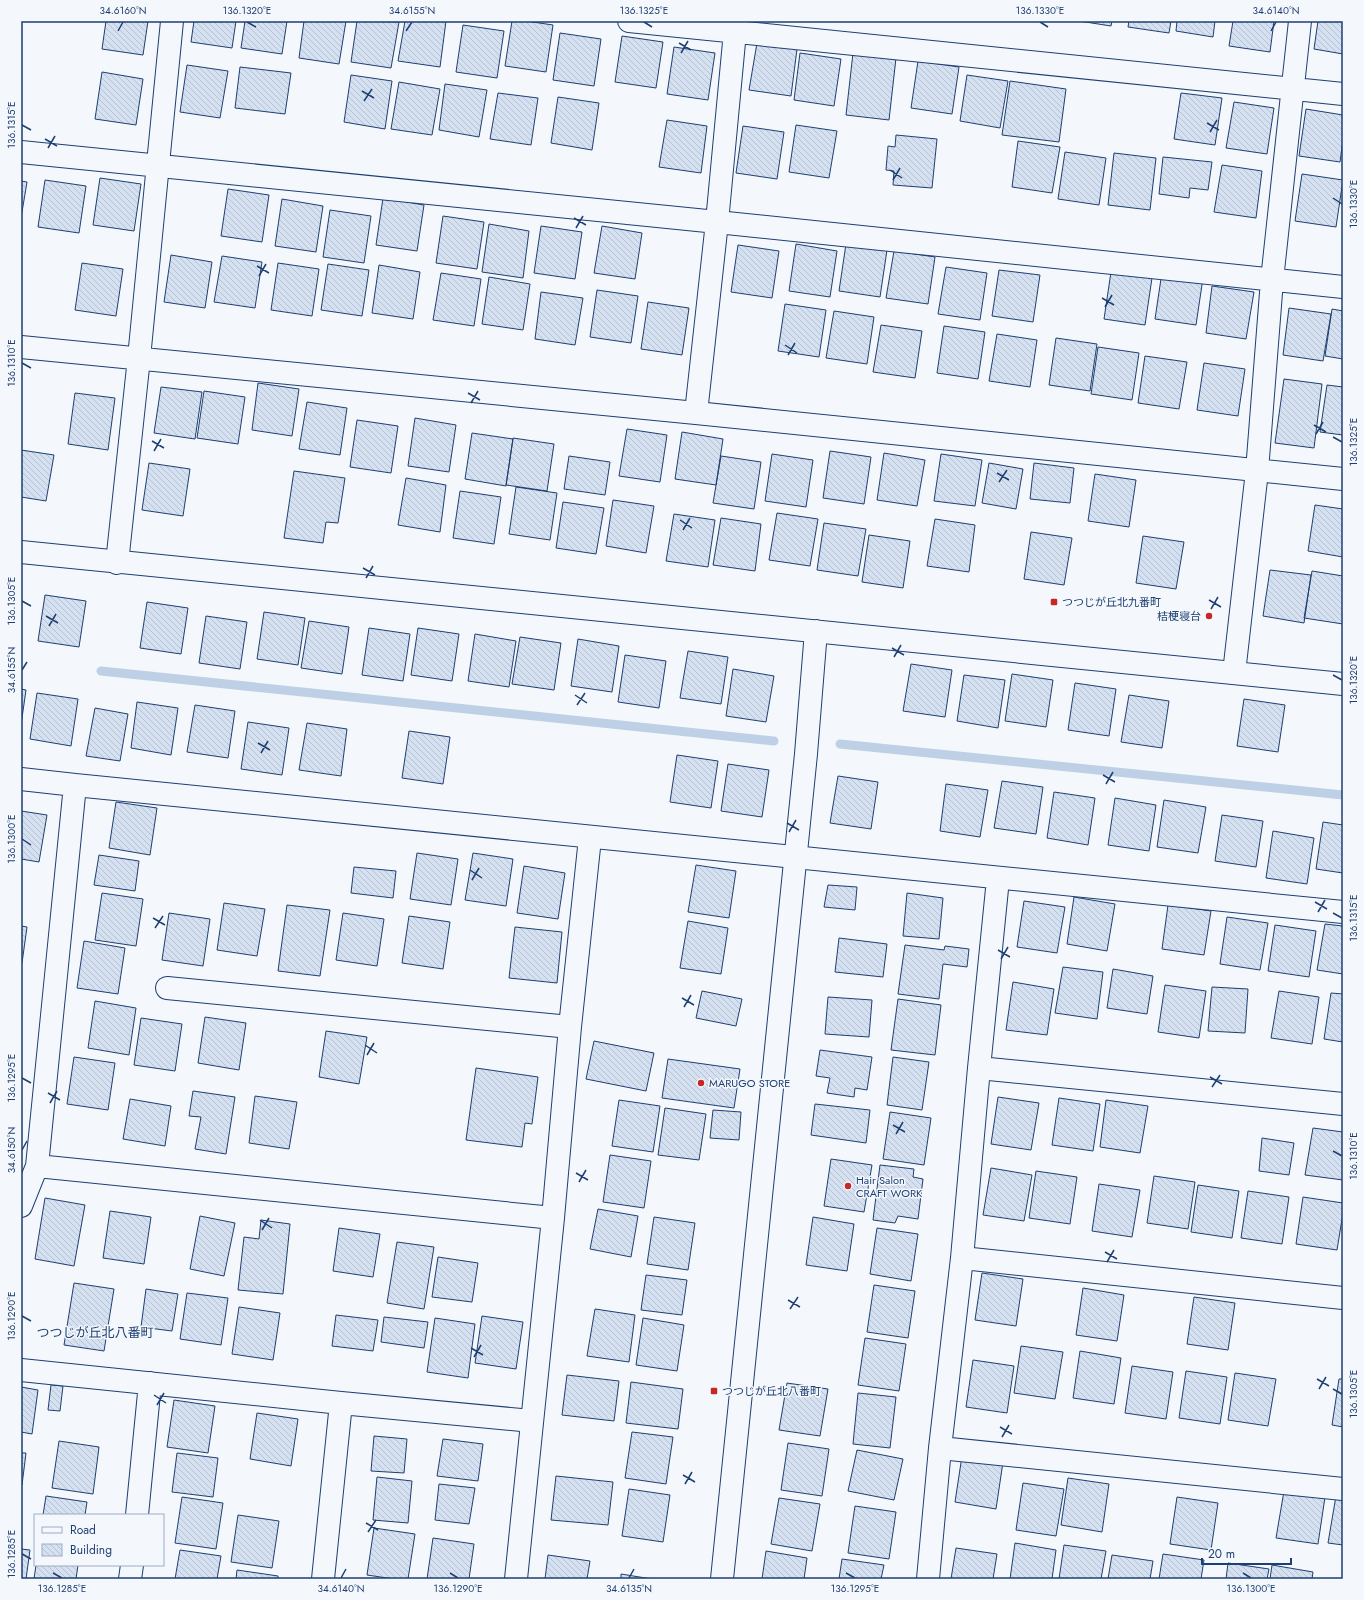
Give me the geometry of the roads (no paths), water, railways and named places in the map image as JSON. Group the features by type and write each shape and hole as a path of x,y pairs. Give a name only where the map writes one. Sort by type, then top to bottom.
{"street":[{"path":"117,563 172,21"},
{"path":"629,21 736,26 1343,94"},
{"path":"1234,673 1257,471 1272,280 1300,21"},
{"path":"696,413 717,222 736,26"},
{"path":"21,152 1343,287"},
{"path":"21,347 696,413 1343,479"},
{"path":"21,552 117,563 1343,684"},
{"path":"722,1579 795,858 816,631"},
{"path":"21,779 590,838 1343,912"},
{"path":"21,1206 36,1166 75,785"},
{"path":"516,1579 590,838"},
{"path":"928,1579 940,1448 962,1258 998,879"},
{"path":"167,988 570,1027"},
{"path":"979,1068 1343,1104"},
{"path":"36,1166 553,1218"},
{"path":"962,1258 1343,1298"},
{"path":"21,1370 532,1421"},
{"path":"137,1514 150,1383"},
{"path":"323,1579 341,1403"},
{"path":"940,1448 1343,1489"},
{"path":"130,1579 132,1566"}],"waterway":[{"path":"101,671 774,741"},
{"path":"840,744 1343,795"}],"place":[{"name":"つつじが丘北九番町","path":"1054,602"},
{"name":"桔梗寝台","path":"1209,616"},
{"name":"MARUGO STORE","path":"701,1083"},
{"name":"Hair Salon CRAFT WORK","path":"848,1186"},
{"name":"つつじが丘北八番町","path":"714,1391"}],"district":[{"name":"つつじが丘北八番町","path":"95,1332"}]}
